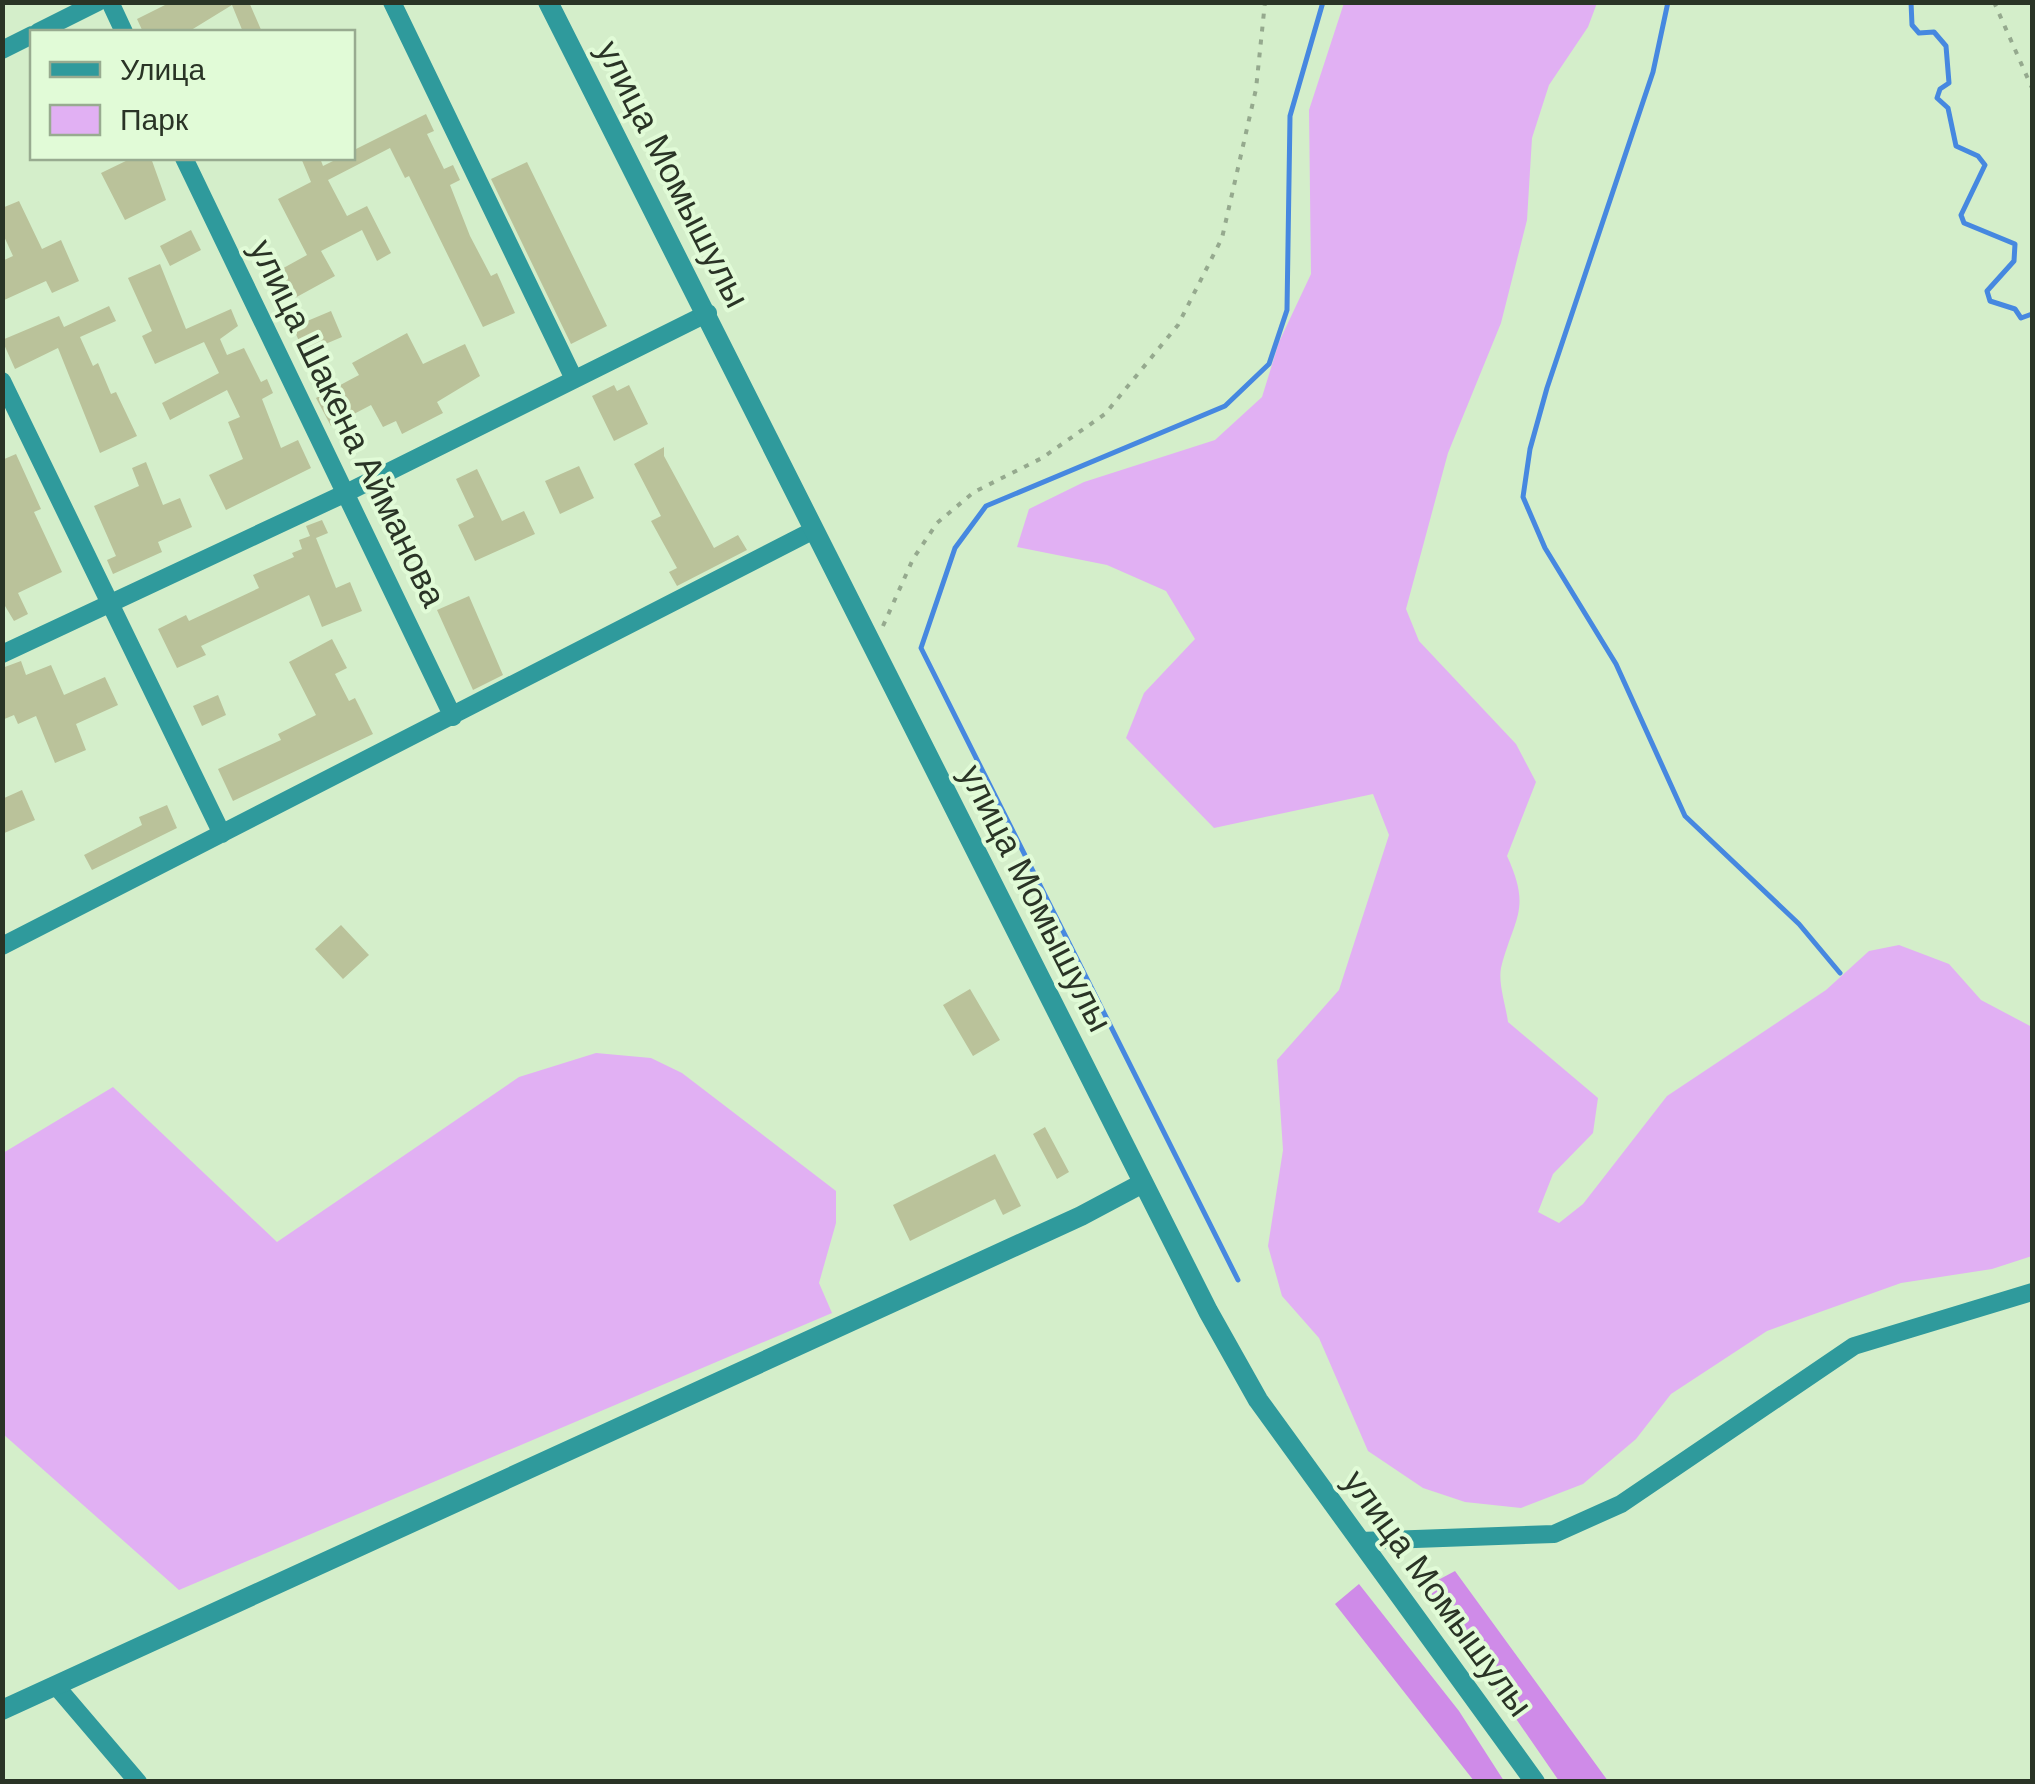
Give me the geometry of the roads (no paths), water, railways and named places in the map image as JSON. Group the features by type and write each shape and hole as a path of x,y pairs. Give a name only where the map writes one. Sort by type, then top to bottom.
{"street":[{"path":"43,30 98,2"},
{"path":"110,2 123,30"},
{"path":"392,2 574,380"},
{"name":"улица Момышулы","path":"548,2 1143,1183 1258,1400 1535,1782"},
{"path":"2,50 30,36"},
{"name":"улица Шакена Айманова","path":"185,160 453,716"},
{"path":"2,654 346,493 708,313"},
{"path":"2,382 222,834"},
{"path":"2,946 812,531"},
{"path":"4,1702 56,1686 1082,1216 1143,1183"},
{"path":"1360,1541 1554,1534 1621,1504 1854,1346 2032,1292"},
{"path":"56,1686 138,1782"}],"waterway":[{"path":"1238,1280 921,648 955,548 986,506 1225,406 1269,364 1287,310 1290,116 1323,2"},
{"path":"1668,2 1653,72 1547,388 1530,449 1523,497 1545,548 1616,664 1685,816 1799,924 1840,973"},
{"path":"1911,2 1912,25 1919,33 1934,32 1946,46 1949,83 1940,89 1937,98 1948,108 1956,146 1978,156 1985,165 1961,215 1964,223 2015,244 2014,261 1987,291 1990,301 2015,309 2021,318 2032,314"}]}
